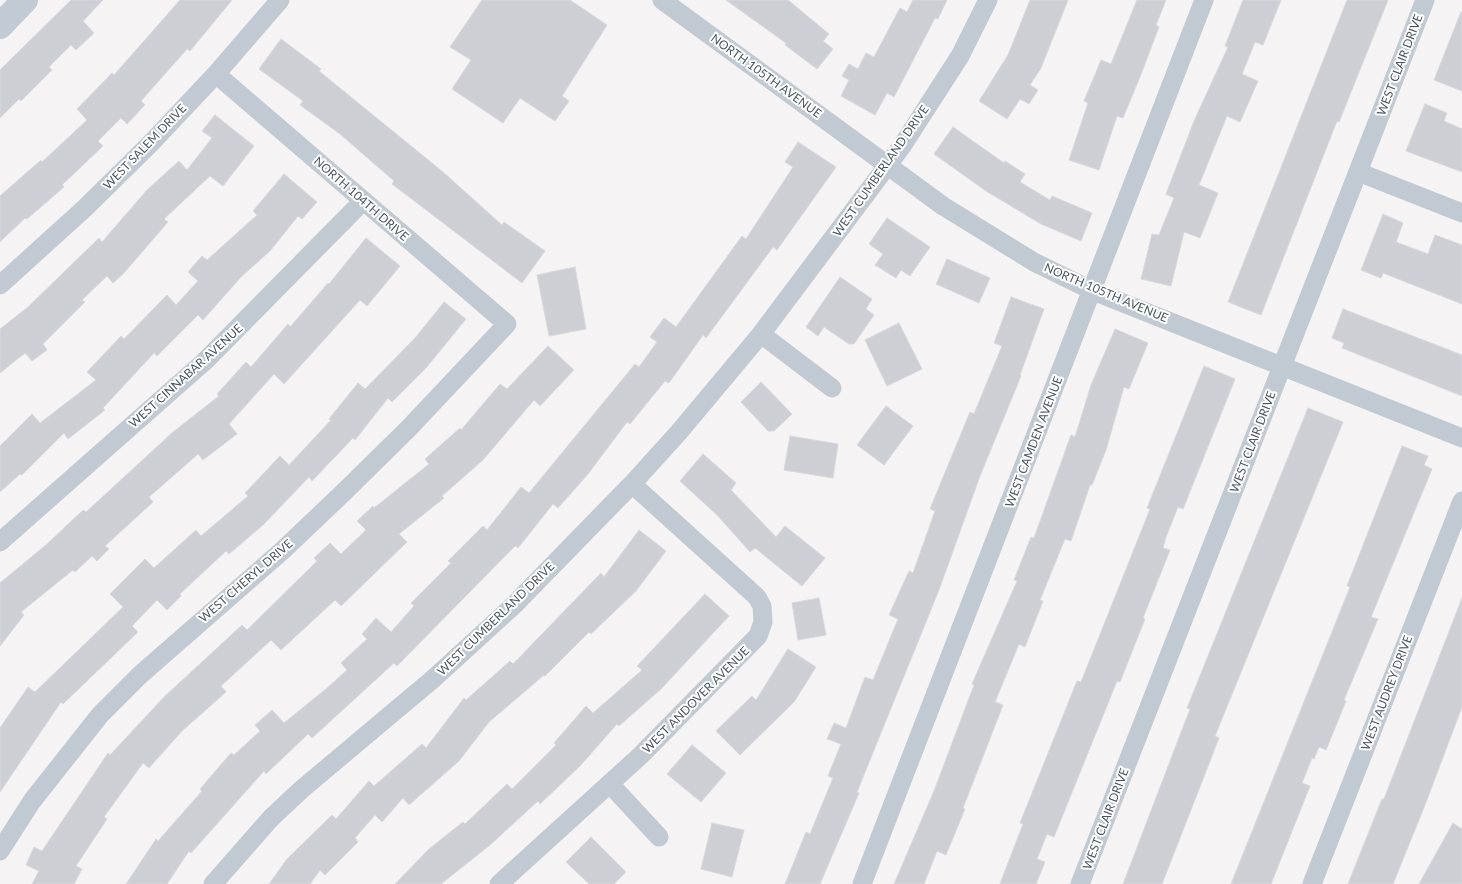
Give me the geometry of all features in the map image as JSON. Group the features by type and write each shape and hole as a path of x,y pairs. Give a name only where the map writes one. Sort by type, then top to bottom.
{"street":[{"path":"0,26 25,0"},
{"name":"WEST SALEM DRIVE","path":"0,285 85,208 216,74 280,0"},
{"name":"NORTH 105TH AVENUE","path":"662,0 887,166 977,229 1034,262 1093,291 1462,438"},
{"name":"WEST CUMBERLAND DRIVE","path":"213,884 271,818 433,679 513,606 632,484 761,334 887,166 960,56 988,0"},
{"name":"WEST CAMDEN AVENUE","path":"862,884 1204,0"},
{"name":"WEST CLAIR DRIVE","path":"1080,884 1425,0"},
{"name":"NORTH 104TH DRIVE","path":"216,74 507,324"},
{"path":"1358,172 1462,213"},
{"name":"WEST CINNABAR AVENUE","path":"0,542 205,361 363,201"},
{"name":"WEST CHERYL DRIVE","path":"0,851 32,801 100,715 140,675 283,550 337,499 409,428 507,324"},
{"path":"761,334 832,388"},
{"name":"WEST ANDOVER AVENUE","path":"499,884 610,784 745,652 758,636 763,622 762,606 757,597 632,484"},
{"name":"WEST AUDREY DRIVE","path":"1312,884 1462,501"},
{"path":"610,784 659,837"}],"building":[{"path":"71,0 103,0 83,21 94,33 76,50 71,45 49,67 52,70 21,101 19,99 0,118 0,70"},
{"path":"180,0 232,0 190,51 187,49 141,101 145,105 127,124 121,118 98,141 103,146 62,185 64,187 27,219 25,218 0,242 0,196 41,160 42,162 87,120 77,109 112,73 114,75"},
{"path":"482,0 570,0 607,25 562,96 569,101 555,121 520,98 503,123 452,89 471,60 450,47"},
{"path":"726,0 788,0 829,34 823,41 833,49 817,69 785,45 786,43"},
{"path":"913,0 947,0 938,19 935,18 894,97 887,93 875,115 841,96 849,80 842,76 849,64 858,69 866,53 874,57 900,8 907,12"},
{"path":"1030,0 1068,0 1041,68 1030,85 1038,90 1029,104 1020,99 1007,119 979,101 1008,55"},
{"path":"1137,0 1166,0 1156,25 1159,27 1140,77 1123,118 1117,116 1099,170 1069,160 1088,103 1084,101 1101,60 1111,64"},
{"path":"1243,0 1281,0 1263,45 1255,42 1242,74 1258,81 1240,122 1227,116 1199,185 1218,193 1200,238 1184,232 1171,286 1141,279 1152,234 1159,235 1174,198 1166,194 1194,121 1228,47 1225,46"},
{"path":"1347,0 1388,0 1339,122 1337,121 1261,315 1228,302"},
{"path":"1462,12 1462,91 1434,80"},
{"path":"281,39 321,69 319,71 443,172 502,225 504,222 545,251 522,283 392,184 394,181 340,134 300,105 303,101 259,69"},
{"path":"1425,104 1447,113 1444,121 1462,129 1462,172 1406,151"},
{"path":"215,115 254,146 223,186 210,176 164,219 168,222 124,273 113,283 107,276 82,300 85,302 43,344 47,350 32,361 25,353 0,373 0,329 28,307 99,238 102,242 147,190 179,161 187,170 212,138 202,131"},
{"path":"953,127 1004,163 1005,161 1025,174 1020,182 1050,200 1052,196 1092,213 1081,241 1041,224 986,191 934,154"},
{"path":"798,142 836,167 777,250 773,247 706,338 703,335 669,383 665,381 630,424 627,422 588,474 558,508 553,504 518,548 515,546 397,666 394,663 312,738 308,734 266,774 264,771 191,853 189,851 167,884 126,884 156,839 158,841 202,791 200,789 231,753 234,755 260,731 255,725 272,710 284,723 327,688 347,670 341,663 367,639 362,634 376,618 391,632 414,606 411,603 451,563 448,561 483,526 487,530 521,487 529,493 635,364 639,367 657,342 650,337 664,318 676,327 742,236 746,239 793,167 785,162"},
{"path":"284,174 317,202 302,219 298,216 270,251 241,277 203,320 198,315 157,356 154,353 103,408 105,410 68,439 64,433 22,475 20,474 0,492 0,446 32,414 40,423 96,380 87,372 121,336 124,339 167,295 176,305 198,281 188,272 202,256 207,260 257,215 253,211"},
{"path":"1383,214 1403,223 1396,242 1428,254 1435,235 1462,245 1462,304 1383,273 1381,278 1361,270"},
{"path":"887,218 930,247 910,276 901,270 896,278 875,265 883,254 869,244"},
{"path":"366,238 400,266 367,306 360,300 284,384 274,374 229,424 237,434 203,460 198,454 149,497 153,502 105,546 109,549 97,561 92,556 75,572 73,570 21,612 24,615 0,646 0,583 47,544 83,510 86,512 173,432 219,396 217,394 246,362 251,367 288,324 290,327 329,284"},
{"path":"947,259 990,278 979,303 936,284"},
{"path":"575,267 586,329 549,336 537,275"},
{"path":"840,277 872,299 866,309 874,315 854,344 849,344 824,327 818,336 806,327"},
{"path":"1011,297 1044,309 1021,376 980,476 939,590 857,792 859,793 820,884 785,884 806,832 810,834 833,778 828,776 841,744 827,739 834,723 846,728 865,677 873,680 898,619 889,615 909,571 913,573 935,511 930,509 970,412 974,414 1002,346 994,343"},
{"path":"444,302 466,319 426,368 392,402 388,398 355,440 353,438 312,481 309,477 263,525 229,554 226,551 180,594 181,596 167,610 157,600 132,626 138,632 63,704 61,702 0,792 0,728 28,687 35,692 123,607 110,594 145,559 154,568 196,530 201,536 248,496 245,493 280,456 289,465 331,420 329,419 358,383 365,389 416,337"},
{"path":"1343,309 1462,355 1462,396 1342,348 1344,343 1332,338"},
{"path":"899,323 922,369 887,386 865,340"},
{"path":"1115,329 1148,343 1129,389 1124,387 1106,450 1092,485 1090,485 1071,541 1065,539 1040,600 1043,601 1025,647 1019,644 995,702 1003,705 963,808 965,809 946,855 937,851 924,884 894,884 934,791 974,685 972,684 1017,581 1014,580 1031,537 1034,538 1071,435 1075,437 1091,385"},
{"path":"548,346 574,370 540,406 534,400 483,460 442,496 444,498 399,534 407,542 341,606 335,600 281,650 271,640 221,686 226,692 182,731 149,768 143,763 104,817 107,819 76,866 82,869 74,884 32,884 39,871 26,865 34,847 42,851 108,753 110,755 164,697 242,625 247,630 317,561 314,558 330,543 341,554 366,530 357,521 373,506 374,508 429,464 425,459 460,428 461,430 500,384 507,389"},
{"path":"1204,366 1235,379 1183,509 1178,507 1166,537 1163,548 1170,550 1143,618 1145,619 1120,682 1117,681 1054,837 1047,834 1037,859 1045,862 1036,884 1000,884 1023,824 1020,823 1077,681 1081,682 1150,509 1147,508"},
{"path":"761,382 792,414 774,431 768,431 741,402"},
{"path":"886,406 913,426 884,465 857,445"},
{"path":"1308,408 1343,422 1215,736 1219,738 1162,884 1123,884 1190,709 1187,708"},
{"path":"790,436 838,444 833,478 784,470"},
{"path":"1402,446 1428,456 1424,465 1432,469 1371,617 1378,619 1344,700 1346,701 1326,750 1319,747 1314,759 1312,758 1302,783 1310,786 1271,884 1231,884 1350,587 1347,586"},
{"path":"703,454 736,483 731,490 776,537 785,526 825,558 802,586 755,548 750,552 718,516 680,481"},
{"path":"639,530 666,551 636,591 591,634 589,632 545,676 489,722 459,761 409,805 403,798 382,822 375,815 355,838 358,842 325,875 320,870 310,884 269,884 287,859 332,815 336,819 369,781 374,786 422,744 426,748 464,698 466,700 510,661 513,664 601,573 604,577"},
{"path":"705,594 729,616 661,689 619,726 617,724 580,766 540,804 538,801 490,845 441,884 395,884 429,849 463,822 465,824 507,784 512,789 556,745 554,743 586,706 593,713 642,670 637,666"},
{"path":"819,598 826,635 798,640 792,603"},
{"path":"1462,598 1462,707 1425,805 1393,884 1348,884 1382,799 1384,799"},
{"path":"788,649 816,667 794,702 740,755 716,731 752,696 756,700"},
{"path":"692,745 726,773 701,802 667,774"},
{"path":"712,823 744,830 732,877 701,869"},
{"path":"1453,823 1462,829 1462,884 1419,884"},
{"path":"591,837 626,872 614,884 589,884 566,862"}]}
